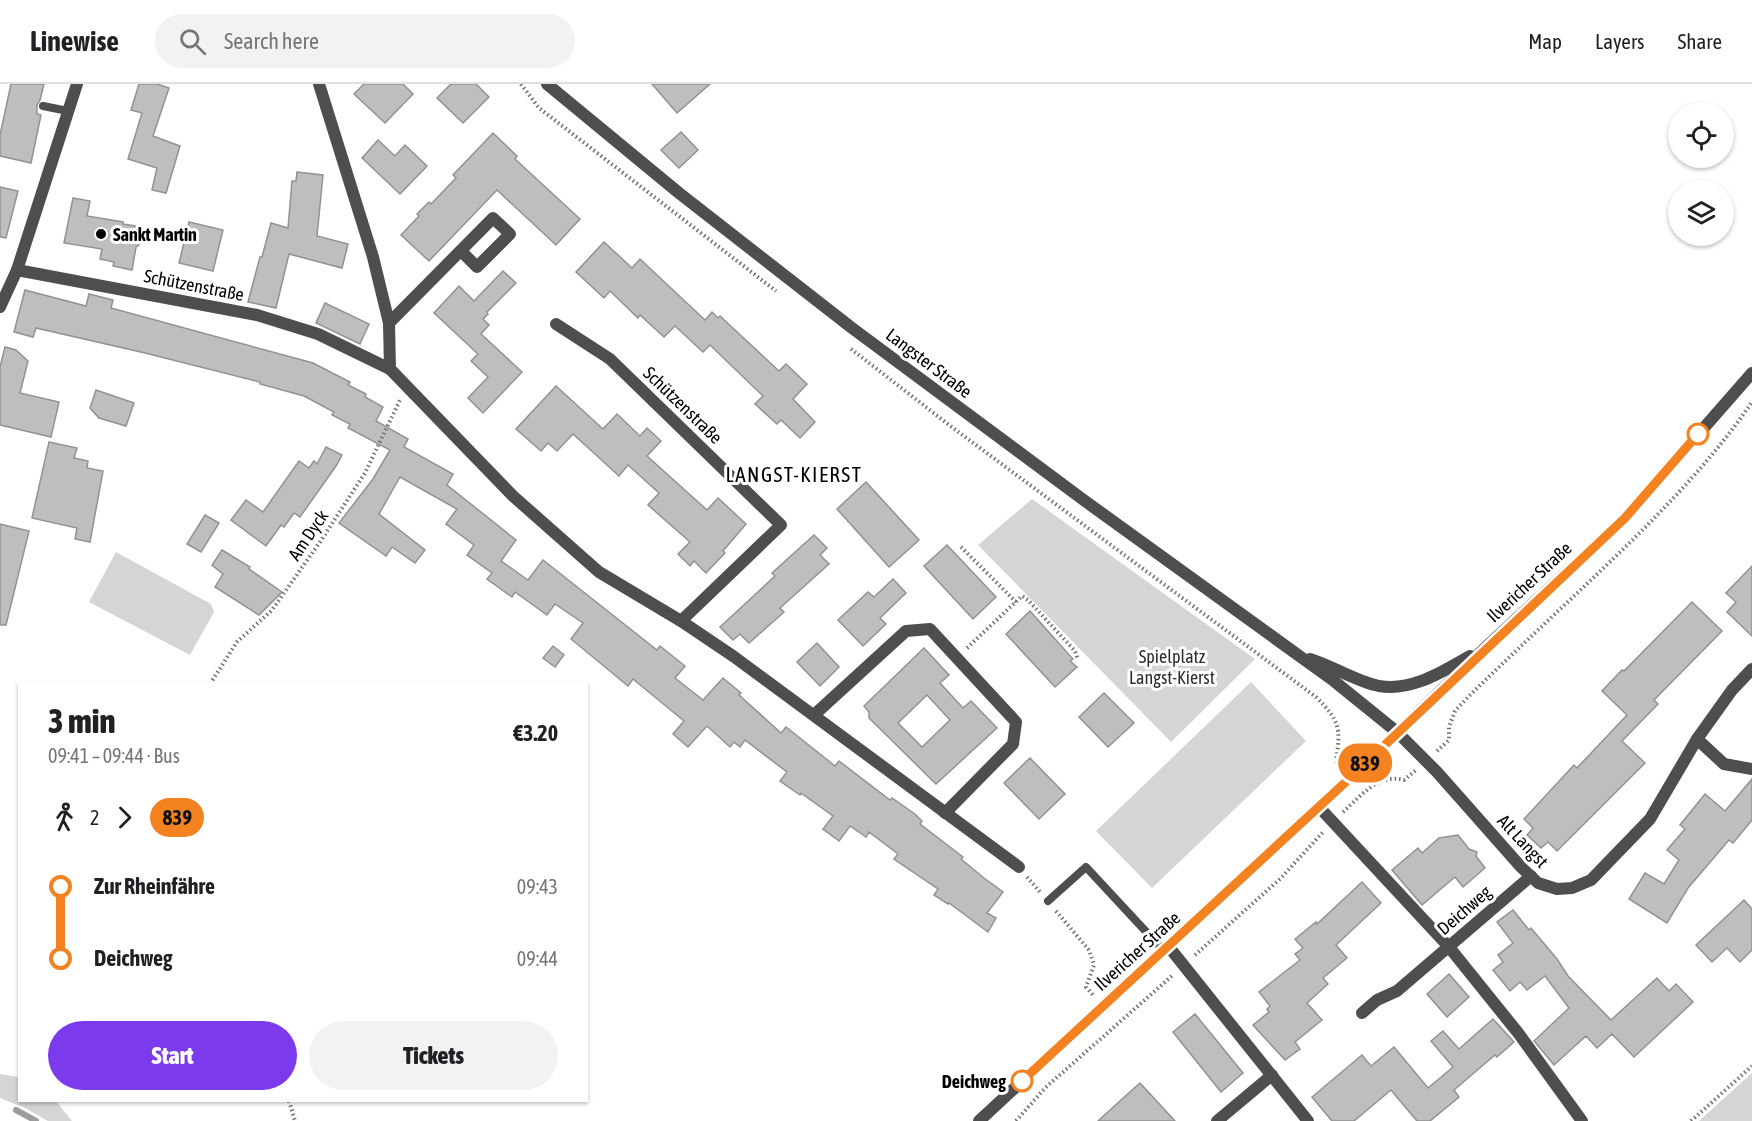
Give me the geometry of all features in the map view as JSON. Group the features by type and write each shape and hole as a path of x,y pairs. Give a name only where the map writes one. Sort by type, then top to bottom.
{"street":[{"path":"0,307 17,270 77,84"},
{"path":"319,84 373,257 390,323 390,369"},
{"name":"Langster Straße","path":"547,84 679,193 852,327 1076,494 1300,656 1397,732"},
{"path":"390,323 460,251"},
{"name":"Schützenstraße","path":"17,270 257,315 318,334 390,369 513,496 599,572 681,621 732,656 1019,867"},
{"name":"Schützenstraße","path":"556,324 610,359 781,525 681,621"},
{"name":"Ilvericher Straße","path":"979,1121 1167,949 1625,518 1752,374"},
{"path":"814,715 906,631 930,628 1016,722 1013,744 945,813"},
{"name":"Langster Straße","path":"1300,656 1327,664 1379,686 1396,687 1414,684 1444,671 1486,647"},
{"name":"Alt Langst","path":"1397,732 1538,883 1557,889 1572,888 1591,880 1650,819 1697,739 1732,690 1752,669"},
{"path":"1697,739 1724,764 1752,769"},
{"path":"1319,807 1449,947 1519,1034 1582,1121"},
{"name":"Deichweg","path":"1362,1013 1377,1000 1397,991 1531,876"},
{"path":"1167,949 1185,964 1308,1121"},
{"path":"1217,1121 1272,1075"}],"lane":[{"path":"43,106 68,111"},
{"path":"1048,902 1086,867 1167,949"}],"path":[{"path":"521,84 539,108 783,297"},
{"path":"849,348 953,428 1316,697 1334,716 1338,727 1335,761 1366,792"},
{"name":"Am Dyck","path":"211,682 237,642 272,610 320,542 365,473 407,386"},
{"path":"1016,1121 1046,1088 1281,878 1332,821 1383,780 1390,778 1404,780 1449,740 1449,727 1455,711 1638,534 1700,467 1752,402"},
{"path":"961,547 1016,602"},
{"path":"957,657 1022,596 1075,651 1078,660"},
{"path":"1019,867 1089,950 1094,965 1086,987 1103,1006"},
{"path":"1691,1121 1752,1065"},
{"path":"289,1102 295,1121"}],"green space":[{"name":"Spielplatz Langst-Kierst","path":"1032,499 1255,659 1171,742 978,545"},
{"path":"116,552 211,604 214,612 190,655 89,602"},
{"path":"1251,682 1306,741 1152,888 1096,831"},
{"path":"1752,1073 1752,1121 1699,1121"},
{"path":"0,1074 18,1077 18,1102 57,1102 72,1121 48,1121 0,1098"}],"building":[{"path":"11,84 44,84 37,105 37,114 41,115 31,163 0,156 0,135"},
{"path":"139,84 157,84 169,88 153,136 180,146 166,193 152,190 157,168 128,159 142,113 131,110"},
{"path":"364,84 403,84 413,94 385,123 354,94"},
{"path":"451,84 476,84 489,97 463,123 437,98"},
{"path":"652,84 710,84 677,113"},
{"path":"681,132 698,150 679,168 661,150"},
{"path":"493,133 517,156 515,159 580,219 556,245 497,190 429,261 401,235 419,216 417,214 429,202 431,204 456,178 453,175"},
{"path":"378,140 395,156 405,145 427,166 400,194 362,158"},
{"path":"297,172 323,175 317,236 348,244 342,268 289,254 276,308 248,302 271,223 288,228 292,181 296,181"},
{"path":"0,187 18,191 6,238 0,237"},
{"name":"Sankt Martin","path":"73,198 90,201 87,216 135,226 141,235 139,245 136,247 132,270 113,266 114,262 100,259 102,249 64,243"},
{"path":"189,222 223,230 213,271 179,263"},
{"path":"604,242 632,268 640,259 705,320 712,312 718,318 720,316 779,371 786,364 807,384 793,399 815,422 800,438 781,420 777,424 755,404 763,396 710,345 703,352 675,326 664,337 640,315 638,318 610,291 604,298 576,272"},
{"path":"503,271 516,283 487,312 488,314 483,319 489,325 481,334 522,372 483,413 468,398 488,377 471,361 478,354 434,313 459,286 474,301"},
{"path":"25,290 86,306 89,294 113,300 111,308 313,363 350,382 348,385 366,394 365,397 383,407 376,421 408,439 404,447 453,474 447,485 516,540 501,561 528,580 543,560 657,650 660,646 685,666 675,678 703,700 723,678 781,733 786,727 835,766 839,761 890,800 892,798 915,814 922,821 920,824 1003,892 987,913 996,918 988,932 949,903 934,895 938,889 894,859 898,854 869,832 866,837 850,826 839,841 823,829 833,816 780,781 787,772 745,740 740,747 734,742 730,747 707,726 688,747 673,734 684,721 633,679 628,686 571,639 583,623 555,604 547,615 515,592 512,597 487,579 492,573 467,555 474,545 446,524 457,509 400,477 379,514 425,550 415,563 392,547 386,556 339,523 373,479 390,450 348,428 350,424 332,415 334,412 304,396 260,384 260,382 145,353 36,328 33,337 14,332"},
{"path":"325,303 369,324 360,344 316,323"},
{"path":"5,347 16,350 28,361 20,393 59,402 51,437 0,425 0,367"},
{"path":"556,386 603,429 617,414 640,436 647,428 661,441 647,456 707,510 718,498 746,524 723,551 725,553 706,573 694,561 690,566 678,554 690,542 648,505 659,493 628,465 619,476 573,434 557,451 548,443 541,451 516,429"},
{"path":"96,390 134,403 126,426 99,418 90,408"},
{"path":"49,442 77,448 74,458 88,461 87,468 103,471 90,542 75,539 77,528 32,518"},
{"path":"326,447 342,455 336,466 300,517 294,513 284,527 281,525 266,546 231,520 246,500 263,512 299,461 309,468 314,461 317,464"},
{"path":"866,482 919,540 889,567 837,509"},
{"path":"205,515 219,523 201,552 187,544"},
{"path":"0,524 29,531 6,625 0,625"},
{"path":"814,535 827,548 820,555 829,564 780,608 784,612 749,643 740,634 733,640 720,627 775,576 772,573"},
{"path":"947,545 996,597 973,619 924,566"},
{"path":"222,550 250,567 249,569 282,592 259,615 215,587 223,574 212,565"},
{"path":"1752,566 1752,636 1727,612 1736,602 1726,593"},
{"path":"893,579 906,593 880,618 886,624 863,646 838,620 868,592 874,597"},
{"path":"1692,602 1722,631 1654,700 1658,704 1622,741 1645,763 1557,851 1548,842 1541,848 1527,835 1533,828 1524,819 1574,765 1577,768 1627,715 1602,691"},
{"path":"1030,611 1073,659 1070,661 1077,667 1055,687 1006,634"},
{"path":"817,643 839,667 820,686 797,662"},
{"path":"553,646 564,655 555,667 543,658"},
{"path":"924,648 949,675 940,683 963,708 971,701 997,728 936,784 869,718 869,712 864,706","holes":["927,695 950,720 922,747 898,723"]},
{"path":"1104,693 1134,723 1108,747 1079,717"},
{"path":"1030,758 1065,794 1039,819 1004,783"},
{"path":"1752,779 1752,820 1733,843 1729,840 1688,888 1667,923 1629,899 1645,873 1664,884 1679,860 1667,850 1685,829 1680,825 1705,794 1725,811"},
{"path":"1458,835 1469,849 1477,852 1476,856 1485,868 1463,887 1455,877 1422,905 1392,870 1418,848 1422,853 1439,838"},
{"path":"1362,882 1381,903 1336,945 1347,958 1323,978 1328,984 1307,1003 1322,1020 1295,1042 1300,1049 1285,1060 1253,1025 1269,1012 1267,1009 1270,1006 1259,992 1300,960 1295,954 1303,948 1295,939 1316,922 1317,924"},
{"path":"1744,900 1752,909 1752,950 1740,962 1727,948 1712,962 1696,945"},
{"path":"1513,910 1557,959 1568,976 1611,1020 1657,978 1669,991 1676,984 1693,1002 1634,1057 1612,1034 1597,1048 1586,1036 1554,1065 1534,1041 1569,1008 1545,976 1527,990 1520,982 1510,991 1493,970 1503,962 1498,955 1513,943 1497,922"},
{"path":"1449,974 1469,997 1447,1017 1427,994"},
{"path":"1195,1014 1243,1073 1221,1092 1173,1032"},
{"path":"1493,1019 1514,1042 1454,1090 1459,1097 1430,1121 1417,1121 1391,1090 1354,1121 1332,1121 1312,1097 1362,1055 1371,1066 1394,1047 1428,1088 1453,1067 1431,1041 1443,1031 1459,1049"},
{"path":"1140,1083 1175,1121 1098,1121 1121,1100"}],"waterway":[{"path":"16,1110 36,1121"}],"bus line":[{"name":"839","path":"1022,1081 1169,947 1625,518 1698,434"}],"place":[{"name":"Sankt Martin","path":"101,234"},
{"name":"Deichweg","path":"1022,1081"}],"district":[{"name":"LANGST-KIERST","path":"794,474"}]}
